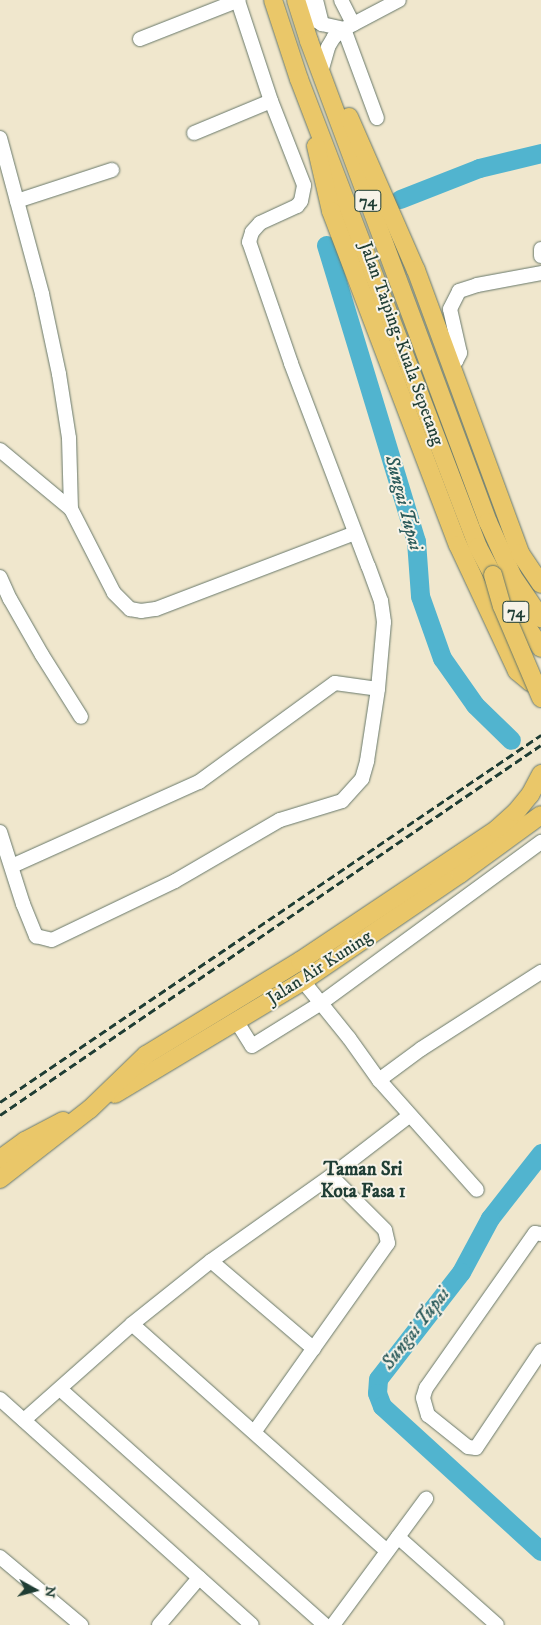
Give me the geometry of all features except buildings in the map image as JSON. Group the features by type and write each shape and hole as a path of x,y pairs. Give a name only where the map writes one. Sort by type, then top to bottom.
{"main road":[{"name":"Jalan Taiping-Kuala Sepetang","path":"273,0 299,79 362,241 417,392 478,547 493,576 541,648"},
{"name":"Jalan Taiping-Kuala Sepetang","path":"296,0 442,402 491,530 514,577 541,618"},
{"path":"321,72 348,115 381,188 416,270 520,553 541,584"},
{"path":"299,79 331,211 458,545 517,671 530,682 541,686"},
{"path":"493,576 502,606 541,698"},
{"path":"90,1109 146,1055 300,961 497,829 516,812 530,795 541,774"},
{"name":"Jalan Air Kuning","path":"0,1179 90,1109 303,981 460,874 541,815"},
{"name":"Jalan Air Kuning","path":"0,1159 52,1125 90,1109"}],"street":[{"path":"0,832 23,904 36,936 52,940 175,881 280,820 342,801 362,779 367,761 378,689 384,622 380,601 291,363 249,242 252,232 260,223 297,206 304,194 304,185 271,101 238,0 140,39"},
{"path":"302,0 308,13 322,24 348,26"},
{"path":"316,0 322,24"},
{"path":"341,0 376,118"},
{"path":"321,72 328,47 334,37 348,26 399,0"},
{"path":"194,133 271,101"},
{"path":"0,138 42,294 59,374 69,438 71,509"},
{"path":"17,201 112,170"},
{"path":"541,249 541,256"},
{"path":"450,364 456,361 460,353 450,309 459,291 477,285 541,273"},
{"path":"3,457 71,509 114,593 130,609 141,611 156,609 355,533"},
{"path":"0,577 37,647 81,717"},
{"path":"12,866 199,782 335,683 378,689"},
{"path":"237,1022 252,1046 321,1003 541,842"},
{"path":"379,1080 421,1049 541,972"},
{"path":"303,981 379,1080 409,1116 477,1190"},
{"path":"24,1420 132,1324 210,1261 331,1176 409,1116"},
{"path":"255,1431 388,1243 385,1230 331,1176"},
{"path":"541,1234 534,1233 426,1388 423,1398 428,1415 468,1447 476,1448 541,1351"},
{"path":"210,1261 314,1349"},
{"path":"132,1324 255,1431 387,1551"},
{"path":"60,1389 325,1625"},
{"path":"0,1399 252,1625"},
{"path":"333,1625 426,1500"},
{"path":"398,1537 497,1625"},
{"path":"0,1557 81,1625"},
{"path":"159,1625 199,1578"}],"waterway":[{"name":"Sungai Tupai","path":"400,199 479,168 541,153"},
{"name":"Sungai Tupai","path":"326,245 416,541 420,596 442,658 475,705 511,740"},
{"name":"Sungai Tupai","path":"541,1153 490,1218 461,1272 378,1379 377,1393 382,1406 541,1551"}],"railway":[{"path":"0,1102 541,735"},
{"path":"0,1115 541,745"}],"district":[{"name":"Taman Sri Kota Fasa 1","path":"363,1181"}]}
